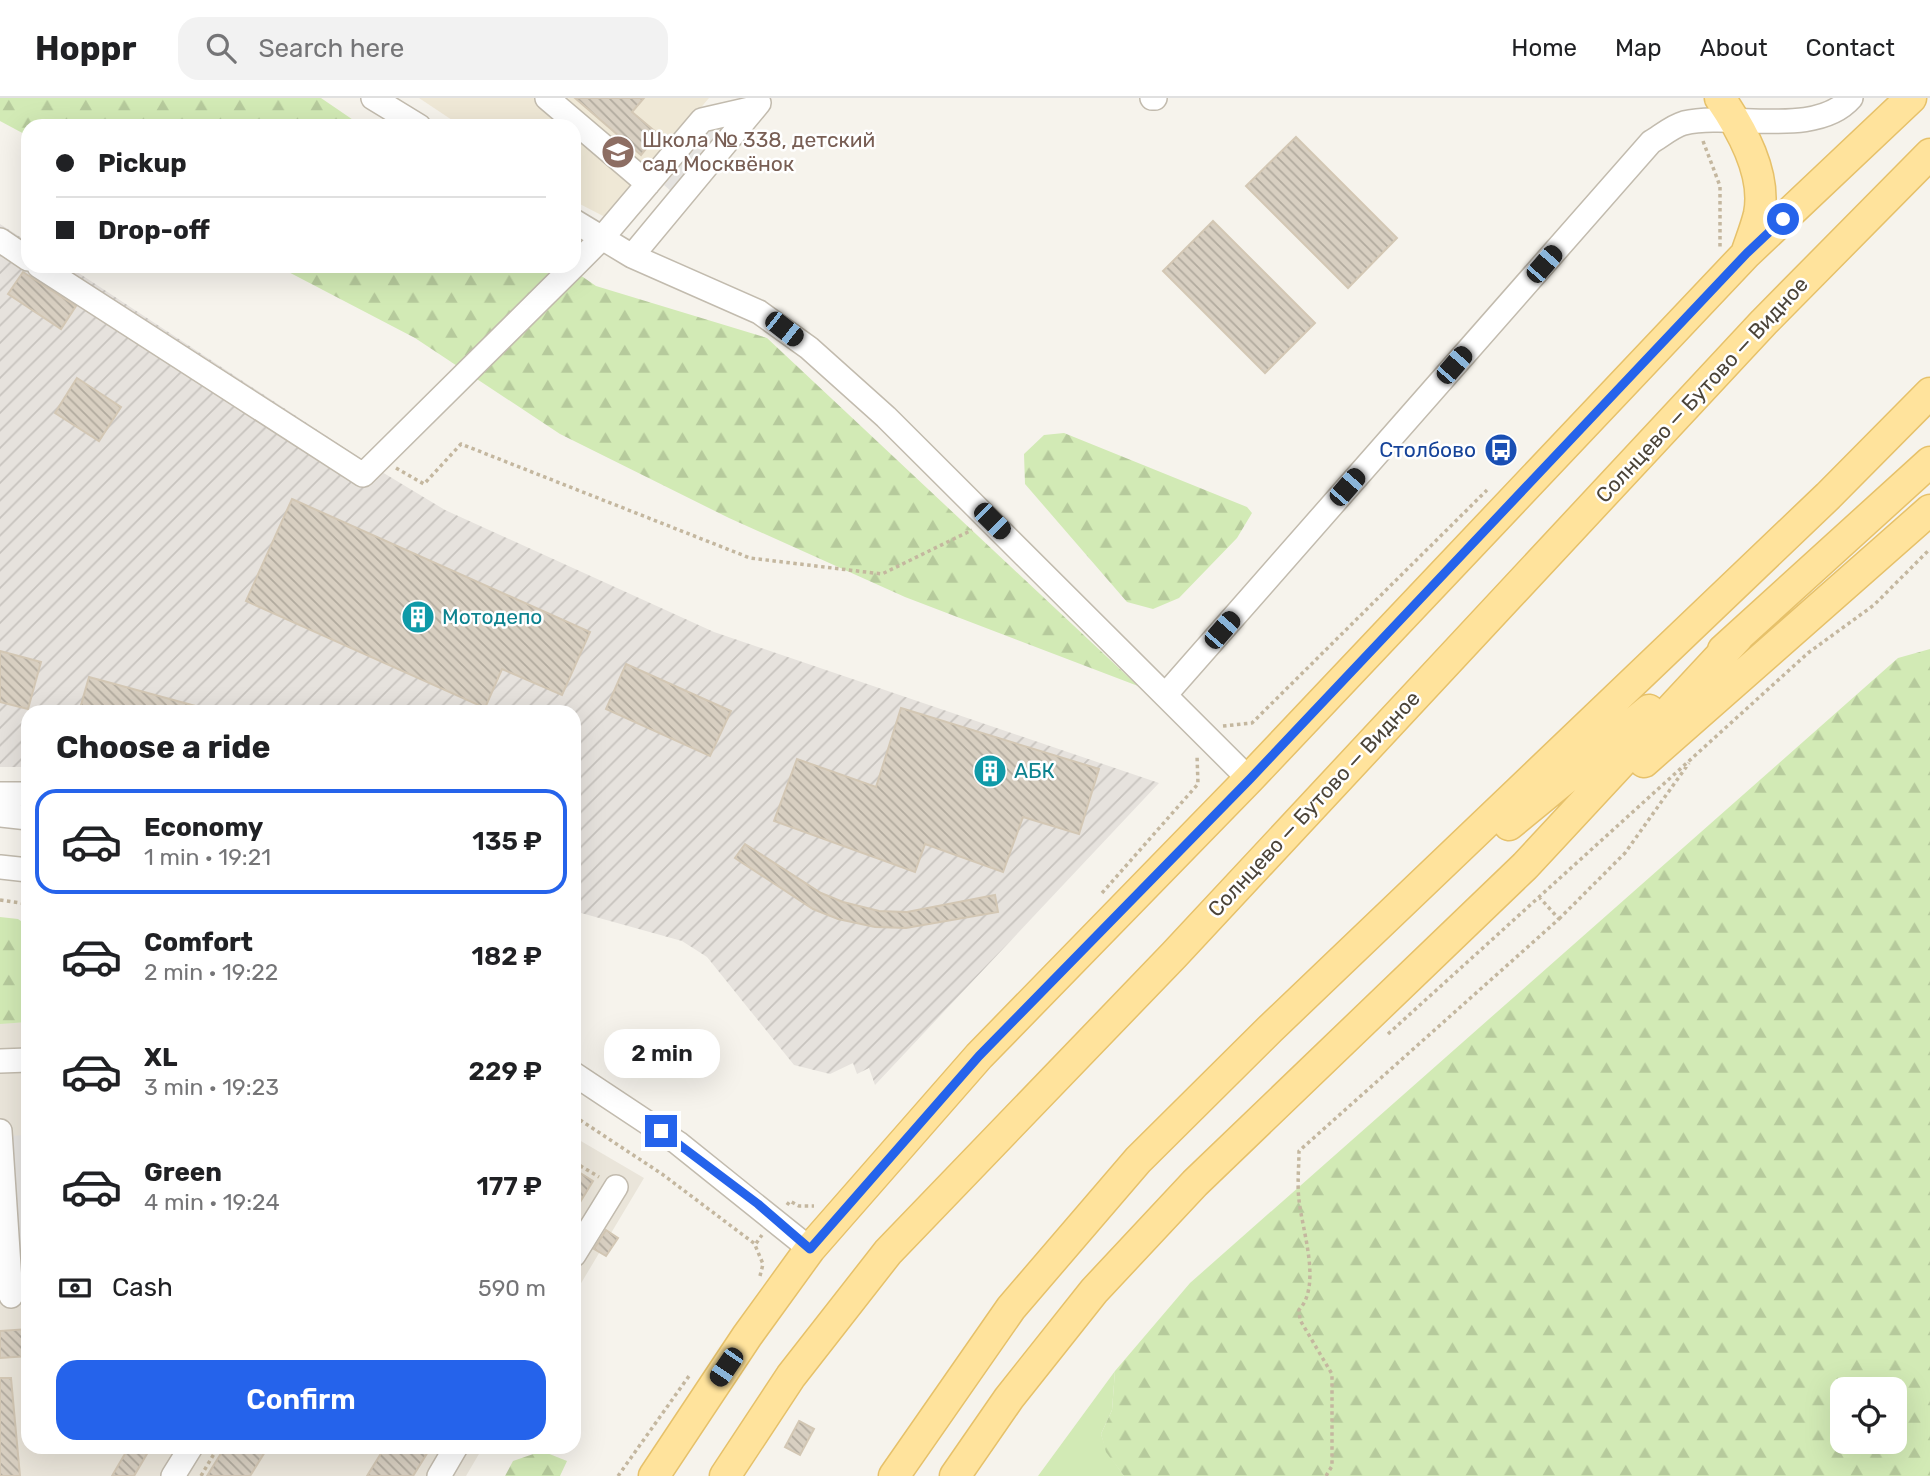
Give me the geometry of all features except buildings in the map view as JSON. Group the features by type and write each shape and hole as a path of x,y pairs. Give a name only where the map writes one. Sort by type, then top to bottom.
{"main road":[{"path":"653,1476 747,1336 810,1249 979,1056 1250,779 1733,256 1911,98"},
{"path":"1727,109 1751,152 1758,185 1759,212 1733,256"},
{"name":"Солнцево — Бутово — Видное","path":"725,1476 753,1430 888,1252 1174,955 1764,322 1930,154"},
{"path":"894,1476 1011,1308 1147,1151 1328,973 1818,505 1930,393"},
{"path":"1328,973 1738,637 1930,462"},
{"path":"956,1476 1009,1398 1094,1291 1195,1183 1525,866 1807,621 1930,510"},
{"path":"1525,866 1738,637"},
{"path":"708,1476 753,1430"}],"street":[{"path":"373,98 408,119"},
{"path":"547,98 572,119"},
{"path":"1167,693 1651,142 1682,124 1695,122 1727,109 1812,120 1844,106 1851,98"},
{"path":"581,259 702,120 753,102"},
{"path":"632,256 753,102"},
{"path":"581,127 648,184"},
{"path":"581,225 632,256 728,297 784,329 886,417 1167,693 1250,779"},
{"path":"0,240 21,254"},
{"path":"50,273 363,475 567,273"},
{"path":"0,794 21,794"},
{"path":"0,814 21,817"},
{"path":"0,867 21,869"},
{"path":"0,1061 21,1060"},
{"path":"581,1079 678,1143 810,1249"},
{"path":"0,1130 13,1296"},
{"path":"581,1243 615,1187"},
{"path":"173,1476 187,1454"},
{"path":"439,1476 452,1454"}],"path":[{"path":"1695,122 1720,186 1733,256"},
{"path":"379,459 424,484 461,444 750,558 882,574 992,521"},
{"path":"1218,726 1252,723 1496,482"},
{"path":"1385,1036 1808,653 1874,605 1930,549"},
{"path":"1326,1476 1332,1466 1332,1374 1300,1320 1299,1310 1307,1301 1310,1262 1299,1198 1299,1151 1559,919 1625,853 1695,755"},
{"path":"1539,898 1559,919"},
{"path":"0,900 21,903"},
{"path":"581,1121 662,1174 755,1245"},
{"path":"581,1166 615,1187"},
{"path":"201,1476 214,1454"}],"shaded area":[{"name":"Школа № 338, детский сад Москвёнок","path":"419,98 709,98 607,218 581,205 581,119 450,119"},
{"path":"711,130 720,137 673,193 664,185"},
{"path":"0,224 21,238 21,273 79,273 372,466 445,510 714,632 1159,783 875,1085 869,1068 857,1074 853,1063 830,1074 794,1065 707,957 682,941 581,913 581,705 21,705 21,767 0,767"},
{"path":"21,1022 21,1454 479,1454 466,1476 0,1476 0,1023"},
{"path":"21,1135 21,1264 14,1264 6,1136"},
{"path":"581,1141 644,1178 581,1283"}],"green space":[{"path":"0,98 321,98 352,119 21,119 21,132 0,121"},
{"path":"290,273 577,273 596,286 767,338 1138,686 905,597 729,518 560,434 415,338"},
{"path":"1064,433 1247,507 1252,513 1237,538 1179,598 1153,609 1127,602 1025,484 1024,454 1044,435"},
{"path":"1930,649 1930,1476 1124,1476 1106,1452 1101,1434 1112,1410 1115,1371 1190,1283 1898,658"},
{"path":"0,917 21,921 21,1022 0,1024"},
{"path":"1115,1371 1112,1410 1101,1434 1107,1452 1124,1476 1038,1476"},
{"path":"533,1454 550,1454 567,1461 560,1476 505,1476 513,1461"}],"place":[{"name":"Школа № 338, детский сад Москвёнок","path":"618,152"},
{"name":"Столбово","path":"1501,450"},
{"name":"Мотодепо","path":"418,617"},
{"name":"АБК","path":"990,771"}],"route":[{"path":"661,1131 758,1204 810,1249 979,1056 1250,779 1747,253 1783,219"}]}
